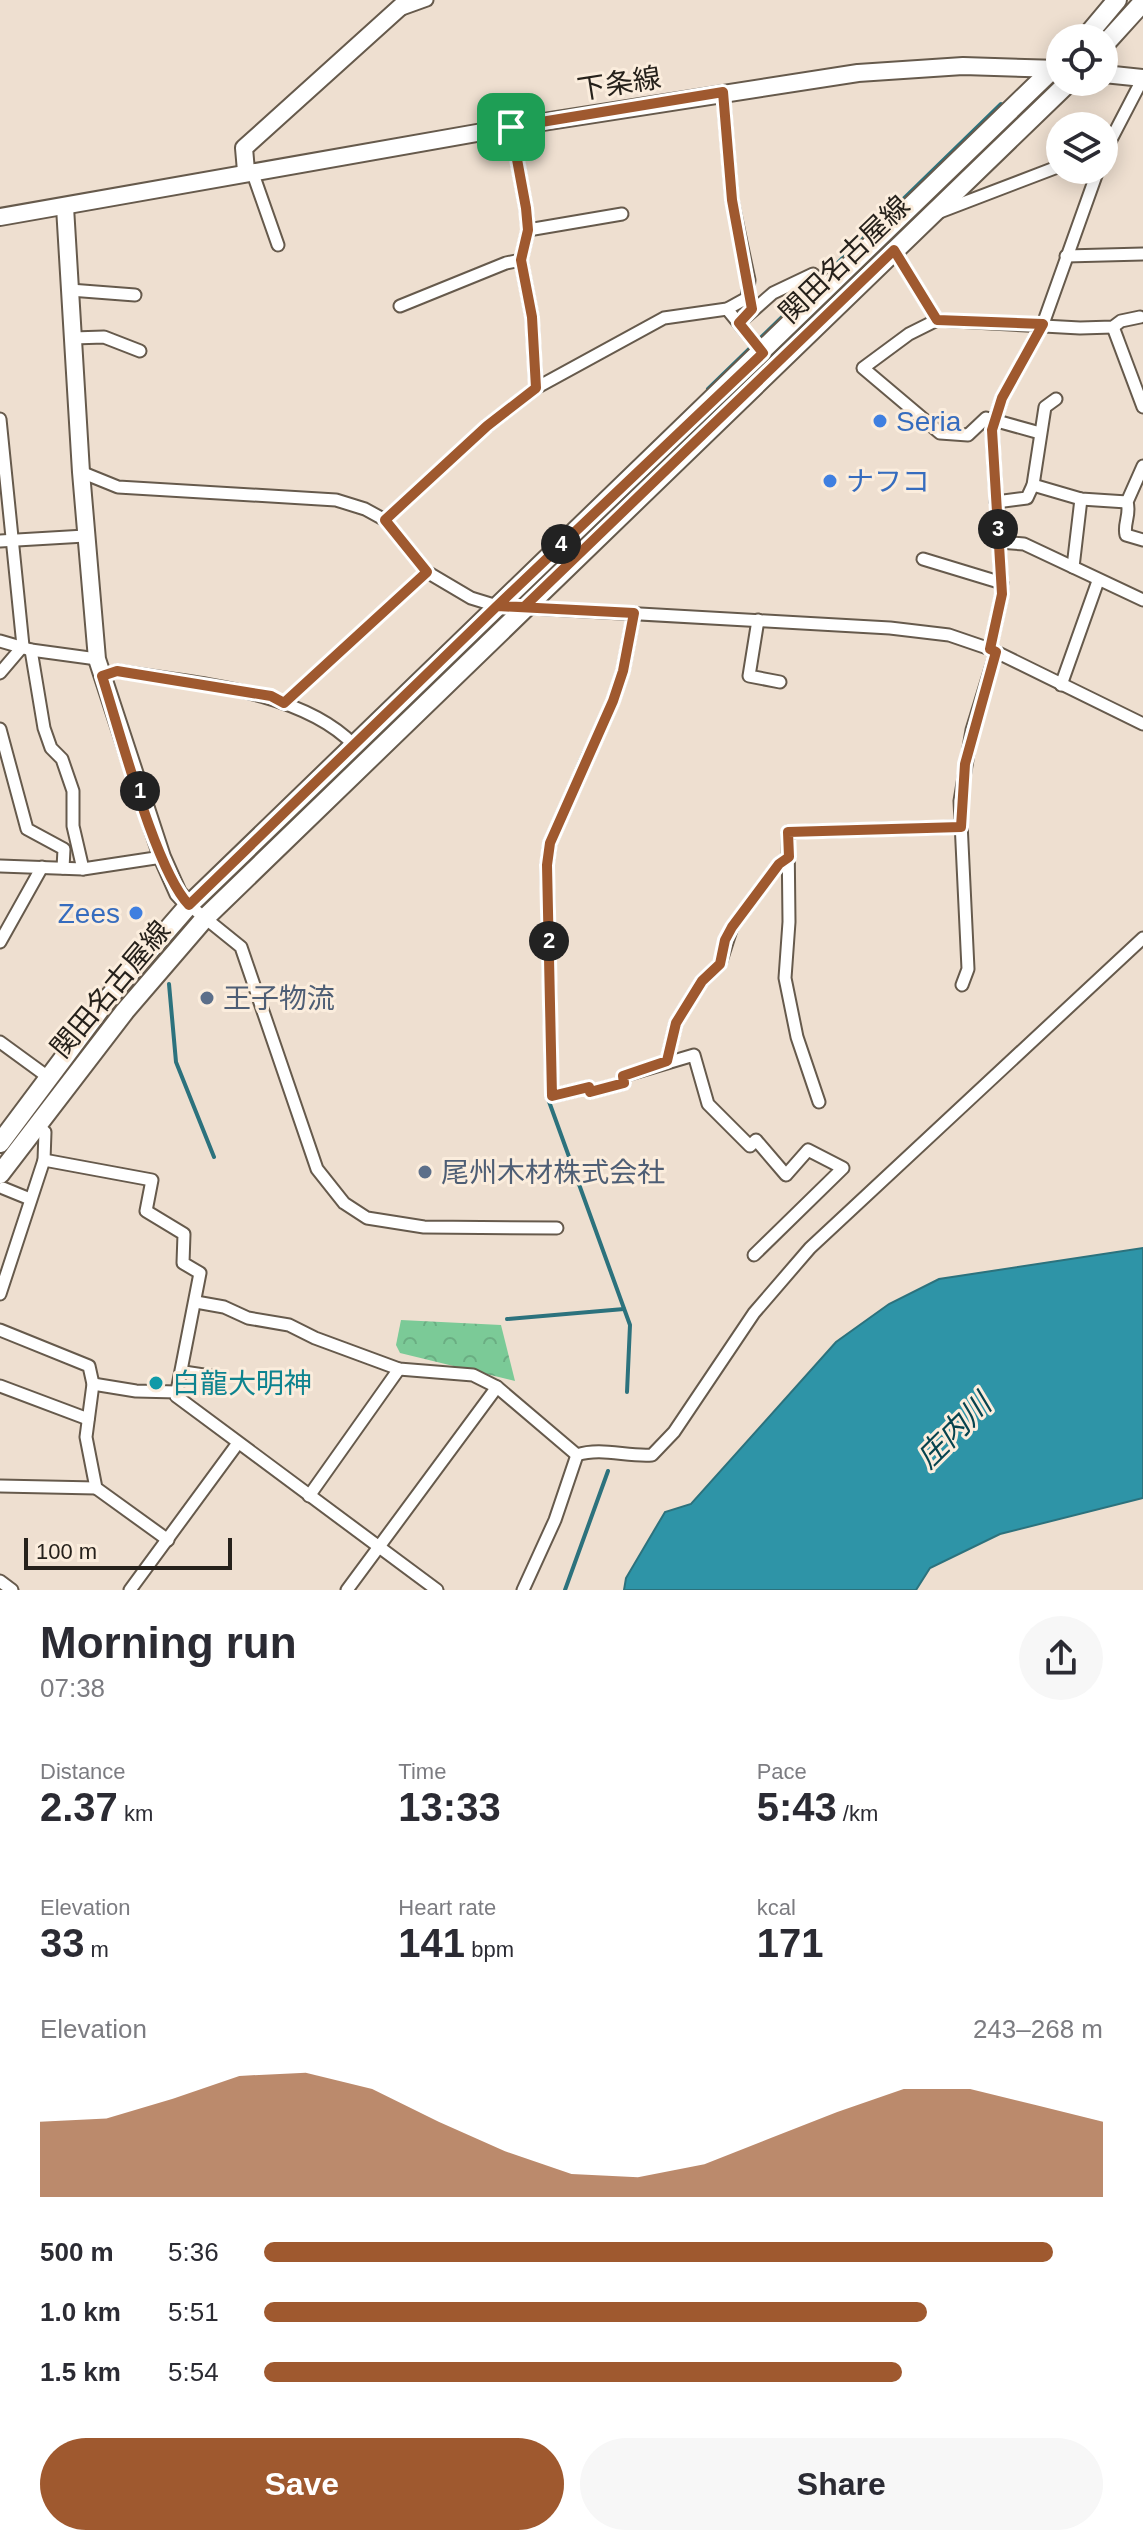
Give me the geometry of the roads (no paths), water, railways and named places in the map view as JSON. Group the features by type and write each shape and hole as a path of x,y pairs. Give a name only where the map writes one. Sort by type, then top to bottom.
{"main road":[{"path":"1097,24 1117,0"},
{"path":"1118,30 1143,2"},
{"name":"関田名古屋線","path":"0,1143 110,996 189,905 1046,78"},
{"name":"関田名古屋線","path":"2,1181 37,1127 125,1011 205,918 1054,96"}],"street":[{"path":"278,245 249,171 244,148 408,0"},
{"path":"394,12 427,0"},
{"name":"下条線","path":"0,217 249,171 723,92 911,68 1046,66"},
{"path":"1118,75 1143,78 1118,125"},
{"path":"723,92 732,200 749,280 750,304 739,323"},
{"path":"511,127 528,230 521,260 532,317 536,388"},
{"path":"931,215 1046,171"},
{"path":"962,985 968,969 961,827 965,764 993,651 1002,583 992,430 1002,398 1043,324 1093,184"},
{"path":"65,207 85,536 97,659 162,857 178,893 241,947 317,1169 344,1203 367,1218 424,1227 557,1228"},
{"path":"528,230 622,214"},
{"path":"894,250 937,320"},
{"path":"1066,256 1143,254"},
{"path":"400,306 506,263 521,260"},
{"path":"385,520 487,426 536,388 664,318 750,304 813,274 828,288"},
{"path":"70,290 135,295"},
{"path":"727,309 763,353"},
{"path":"1040,433 986,418 968,435 940,433 863,368 909,334 937,320 1080,328 1113,327 1121,321 1140,317"},
{"path":"1113,327 1139,386 1143,407"},
{"path":"73,338 104,337 140,351"},
{"path":"996,502 1027,498 1033,485 1045,407 1056,399"},
{"path":"0,419 27,648 44,728 51,748 62,759 73,791 73,826 83,869"},
{"path":"1143,466 1127,502 1126,535 1143,540"},
{"path":"81,472 118,487 336,500 385,520 427,572 471,598 497,606 758,620 949,635 993,651 1143,724"},
{"path":"1033,485 1081,499 1127,502"},
{"path":"1073,567 1081,499"},
{"path":"0,541 85,536"},
{"path":"999,542 1024,544 1143,600"},
{"path":"923,559 1002,583"},
{"path":"284,703 427,572"},
{"path":"1061,685 1098,581"},
{"path":"634,613 623,671 613,701 550,843 547,865 552,1096 589,1087 590,1092 624,1083 623,1076 694,1055 708,1104 711,1103 750,1146 756,1140 786,1175 808,1150 843,1168 754,1255"},
{"path":"758,620 749,676 780,682"},
{"path":"0,641 97,659"},
{"path":"0,673 27,648"},
{"path":"102,676 117,671 271,696 344,734 354,745"},
{"path":"0,729 27,829 64,849 63,868"},
{"path":"819,1102 797,1037 785,978 788,832 961,827"},
{"path":"0,866 83,869 162,857"},
{"path":"667,1061 676,1023 702,981 720,964 725,940 732,927 779,864 789,857"},
{"path":"0,942 42,867"},
{"path":"577,1455 592,1450 632,1457 652,1455 674,1432 754,1313 810,1248 1143,938"},
{"path":"0,1042 48,1077"},
{"path":"0,1294 44,1160 45,1132 37,1127"},
{"path":"44,1160 152,1180 146,1211 184,1234 183,1263 200,1273 177,1392 185,1406 437,1590"},
{"path":"2,1181 30,1199"},
{"path":"196,1302 224,1307 248,1318 289,1325 315,1338 399,1369 473,1375 497,1387 577,1455"},
{"path":"0,1330 80,1361 92,1371 87,1445 96,1488"},
{"path":"309,1496 399,1369"},
{"path":"93,1384 177,1392"},
{"path":"0,1386 88,1419"},
{"path":"347,1590 497,1387"},
{"path":"130,1590 238,1443"},
{"path":"523,1590 555,1520 577,1455"},
{"path":"0,1486 96,1488 168,1540"},
{"path":"0,1581 12,1590"}],"lane":[{"path":"181,1369 214,1374"}],"water":[{"name":"庄内川","path":"1143,1248 1143,1498 1000,1534 930,1568 916,1590 624,1590 626,1578 665,1512 691,1504 836,1342 889,1304 939,1279"}],"waterway":[{"path":"708,389 1001,104"},
{"path":"548,836 584,752"},
{"path":"169,984 176,1062 214,1157"},
{"path":"547,1096 630,1325 627,1392"},
{"path":"507,1319 624,1309"},
{"path":"565,1590 608,1471"}],"place":[{"name":"Seria","path":"880,421"},
{"name":"ナフコ","path":"830,481"},
{"name":"Zees","path":"136,913"},
{"name":"王子物流","path":"207,998"},
{"name":"尾州木材株式会社","path":"425,1172"},
{"name":"白龍大明神","path":"156,1383"}]}
